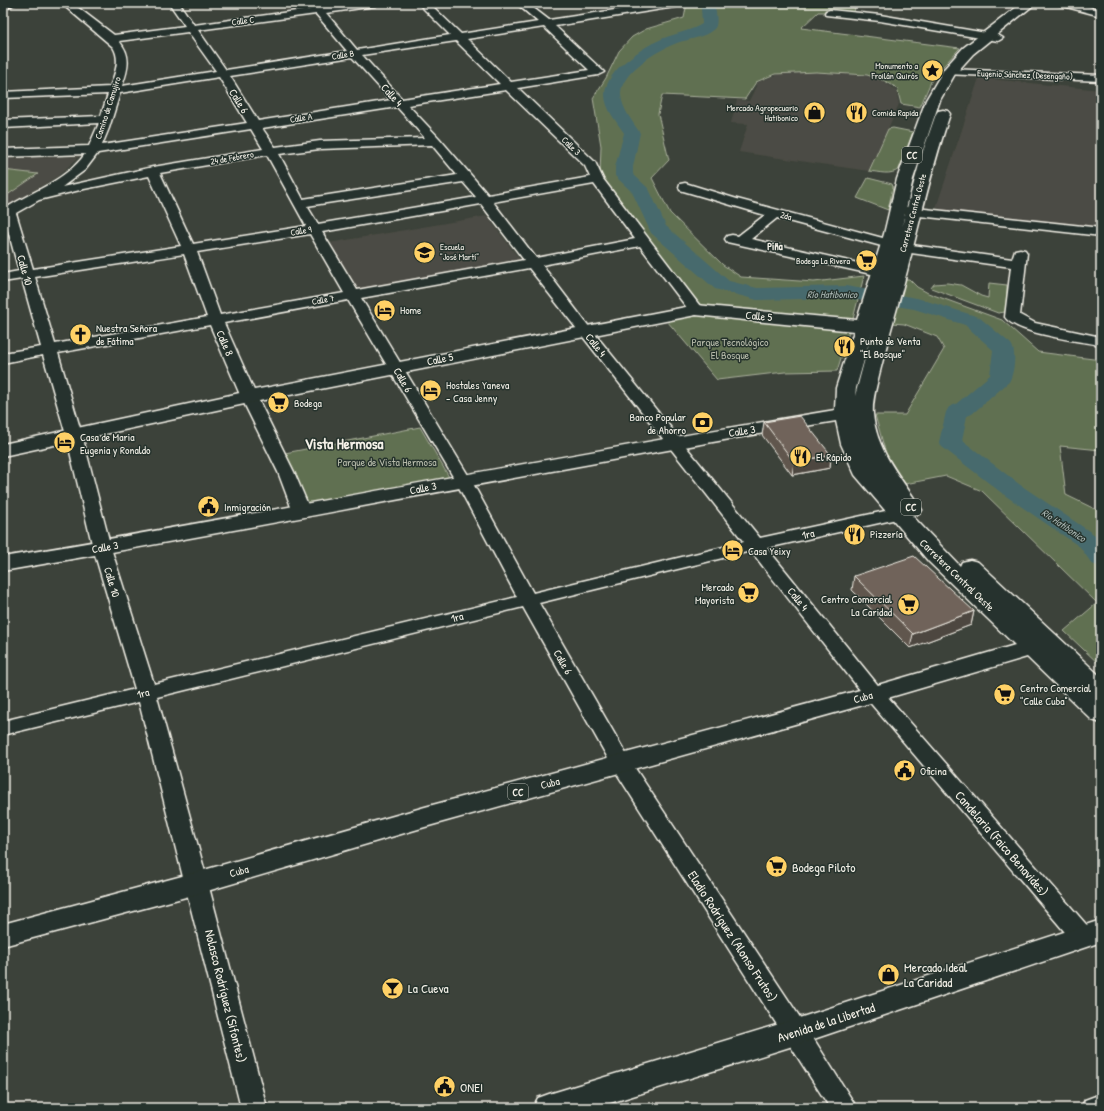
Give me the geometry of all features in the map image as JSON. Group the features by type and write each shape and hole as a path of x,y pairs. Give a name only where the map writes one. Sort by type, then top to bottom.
{"main road":[{"name":"Carretera Central Oeste","path":"1030,3 956,72 933,100 929,130 905,179 905,211 896,246 880,273 863,413 869,441 878,463 905,512 937,557 1027,645 1101,714"},
{"name":"Carretera Central Oeste","path":"992,37 1044,3"},
{"name":"Carretera Central Oeste","path":"873,323 897,277 896,246"},
{"name":"Calle 5","path":"3,450 249,397 696,310 873,323"},
{"name":"CC","path":"844,414 846,388 873,323"},
{"name":"Carretera Central Oeste","path":"844,414 851,444 862,471 905,512 930,530 1027,645"},
{"name":"Calle 3","path":"3,564 302,512 463,480 674,442 844,414"},
{"name":"CC","path":"1027,645 1099,689"},
{"name":"Cuba","path":"3,935 197,883 425,817 874,694 1027,645"},
{"name":"Avenida de la Libertad","path":"549,1108 796,1032 1092,934"}],"street":[{"name":"Camino de Camujiro","path":"6,213 74,172 86,161 94,150 106,119 124,62 121,50 111,38 80,16 66,3"},
{"name":"Calle 6","path":"174,3 223,74 271,151 314,229 463,480 528,600 621,764"},
{"name":"Calle C","path":"111,38 315,7 375,3"},
{"name":"Calle 3","path":"423,3 591,165 598,180 696,310"},
{"path":"523,3 547,24"},
{"name":"Calle B","path":"3,95 115,90 681,3"},
{"path":"1062,3 1101,13"},
{"name":"Calle 4","path":"315,7 354,53 435,141 484,199 585,331 874,694"},
{"path":"830,13 874,17 992,37"},
{"name":"Calle A","path":"3,153 94,150 598,72 547,24"},
{"name":"Eugenio Sánchez (Desengaño)","path":"956,72 1101,78"},
{"path":"3,124 106,119"},
{"name":"24 de Febrero","path":"32,198 84,185 271,151 320,145 435,141"},
{"path":"74,172 84,185"},
{"name":"Calle 8","path":"153,172 189,249 215,320 249,397 286,472 302,512"},
{"path":"300,203 466,178"},
{"name":"Calle 9","path":"3,278 314,229 598,180"},
{"name":"2da","path":"685,187 732,202 896,246 1019,258 1012,317 1031,327 1101,340"},
{"path":"905,211 1101,232"},
{"name":"Calle 10","path":"6,213 50,350 74,435 102,548 146,692 197,883"},
{"path":"775,213 736,240 880,273"},
{"name":"Calle 7","path":"3,358 353,294 533,263 643,241"},
{"name":"1ra","path":"3,728 754,545 905,512"},
{"name":"Candelaria (Faico Benavides)","path":"874,694 1092,934"},
{"name":"Eladio Rodríguez (Alonso Frutos)","path":"621,764 844,1108"},
{"name":"Nolasco Rodríguez (Sifontes)","path":"197,883 254,1108"},
{"path":"1094,1108 1101,1105"}],"shaded area":[{"path":"983,3 1019,3 1009,11"},
{"name":"Mercado Agropecuario Hatibonico","path":"817,72 867,76 883,81 896,90 899,104 869,171 739,152 748,124 731,123 737,100 749,101 758,82 779,74"},
{"path":"979,78 1101,90 1101,228 954,212 936,208"},
{"path":"80,156 58,176 3,209 3,159"},
{"name":"Escuela \"José Martí\"","path":"487,216 521,261 358,289 329,243"}],"green space":[{"path":"687,3 856,3 854,12 818,12 801,28 960,48 933,77 920,107 901,104 897,88 885,81 867,75 816,72 775,74 756,82 745,99 662,95 658,114 669,160 652,178 670,213 723,265 741,277 814,282 864,276 853,319 701,307 645,241 600,175 601,146 593,98 606,78 619,51 632,37 646,29 684,18"},
{"path":"893,128 913,132 899,169 889,173 869,171 888,129"},
{"path":"3,170 38,174 3,198"},
{"path":"868,178 892,184 893,187 888,210 857,198"},
{"path":"905,279 909,279 917,287 928,293 1002,320 1038,352 1101,360 1101,450 1060,446 1066,495 1101,512 1101,666 1064,631 1097,603 982,491 946,476 905,484 886,454 875,415 905,415 944,349 937,337 904,324 892,323"},
{"path":"947,283 961,285 981,296 988,298 989,283 1007,285 1007,305 1005,312 998,313 931,288 934,284"},
{"name":"Parque Tecnológico El Bosque","path":"698,315 850,329 837,371 785,372 717,380 667,321"},
{"name":"Parque de Vista Hermosa","path":"420,427 449,477 308,505 285,453"}],"building":[{"path":"800,416 831,455 794,462 764,422"},
{"name":"Centro Comercial La Caridad","path":"914,556 974,611 913,634 854,576"}],"waterway":[{"name":"Río Hatibonico","path":"706,3 708,7 709,26 667,42 651,50 632,63 624,71 614,87 613,95 615,105 632,133 624,167 624,176 640,189 658,229 722,285 757,294 846,292 917,304 972,321 1004,348 1001,377 964,409 957,412 950,442 1011,489 1089,542 1101,559"}],"railway":[{"path":"3,11 17,3"}],"place":[{"name":"Monumento a Froilán Quirós","path":"933,71"},
{"name":"Mercado Agropecuario Hatibonico","path":"814,113"},
{"name":"Comida Rapida","path":"857,113"},
{"name":"Escuela \"José Martí\"","path":"424,252"},
{"name":"Bodega La Rivera","path":"866,261"},
{"name":"Home","path":"384,310"},
{"name":"Nuestra Señora de Fátima","path":"80,334"},
{"name":"Punto de Venta \"El Bosque\"","path":"844,347"},
{"name":"Hostales Yaneva - Casa Jenny","path":"430,391"},
{"name":"Bodega","path":"278,403"},
{"name":"Banco Popular de Ahorro","path":"702,423"},
{"name":"Casa de Maria Eugenia y Ronaldo","path":"65,443"},
{"name":"El Rápido","path":"800,457"},
{"name":"Inmigración","path":"209,507"},
{"name":"Pizzería","path":"855,534"},
{"name":"Casa Yeixy","path":"732,551"},
{"name":"Mercado Mayorista","path":"749,593"},
{"name":"Centro Comercial La Caridad","path":"908,605"},
{"name":"Centro Comercial \"Calle Cuba\"","path":"1004,694"},
{"name":"Oficina","path":"905,771"},
{"name":"Bodega Piloto","path":"776,867"},
{"name":"Mercado Ideal La Caridad","path":"889,974"},
{"name":"La Cueva","path":"392,988"},
{"name":"ONEI","path":"445,1087"}],"district":[{"name":"Piña","path":"775,246"},
{"name":"Vista Hermosa","path":"344,444"}]}
